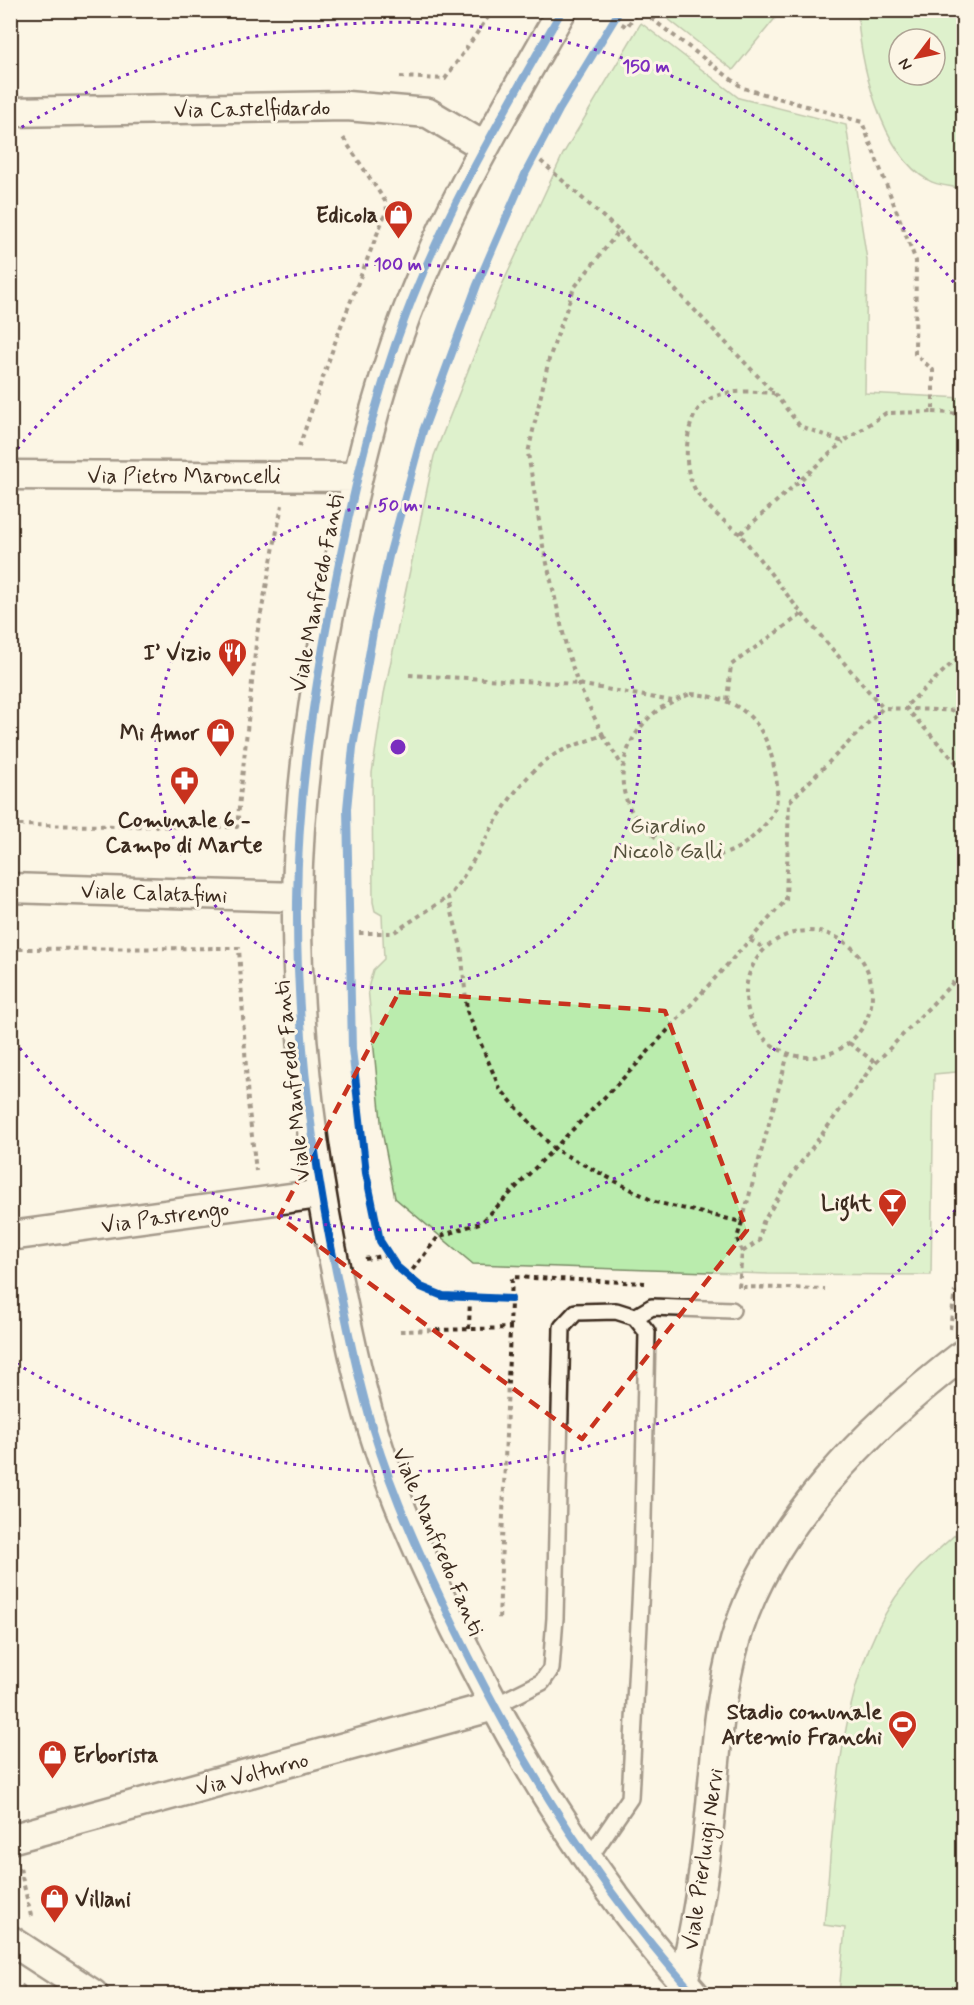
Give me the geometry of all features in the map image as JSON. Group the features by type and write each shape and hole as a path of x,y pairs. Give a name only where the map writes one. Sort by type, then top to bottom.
{"street":[{"name":"Viale Manfredo Fanti","path":"562,10 484,147 421,276 370,421 315,692 305,766 297,897 299,999 320,1194 357,1370 373,1429 426,1568 494,1706 587,1861 689,1989"},
{"name":"Via Castelfidardo","path":"10,112 347,106 428,113 484,147"},
{"name":"Via Pietro Maroncelli","path":"10,475 357,477"},
{"name":"Viale Calatafimi","path":"10,888 297,897"},
{"name":"Via Pastrengo","path":"10,1236 320,1194"},
{"name":"Viale Pierluigi Nervi","path":"689,1989 725,1689 735,1641 749,1605 786,1535 838,1468 930,1381 963,1354"},
{"name":"Via Volturno","path":"10,1839 494,1706"},
{"path":"10,1940 93,1995"}],"lane":[{"path":"635,1317 652,1307 732,1310"},
{"path":"494,1706 542,1682 551,1669 555,1618 562,1327 576,1312 616,1311 635,1317 647,1332 642,1566 630,1798 587,1861"}],"path":[{"path":"445,79 493,10"},
{"path":"608,30 620,10"},
{"path":"614,20 627,27 639,10 647,13 743,88 862,122 916,261 915,354 933,370 933,412"},
{"path":"530,164 539,146"},
{"path":"534,155 620,231 774,393 800,426 843,442"},
{"path":"299,448 339,331 387,209 385,201"},
{"path":"620,231 574,288 549,359 528,453 543,546 578,684 603,735 623,767"},
{"path":"774,393 734,390 704,401 690,423 686,455 692,484 713,511 740,534 802,614 883,708"},
{"path":"740,534 843,442 886,413 963,414"},
{"path":"10,825 237,827 257,634 282,503"},
{"path":"727,700 731,665 802,614"},
{"path":"905,707 963,652"},
{"path":"409,675 578,684 672,701"},
{"path":"691,694 710,695 727,700 744,710 767,741 776,776 778,798 774,811 765,825 739,850 720,856 697,858 658,840 642,826 628,804 621,780 623,767 633,739 643,724 672,701 691,694"},
{"path":"905,707 963,771"},
{"path":"407,1277 438,1237 482,1222 638,1063 786,900 789,802 883,708 905,707 963,711"},
{"path":"350,933 393,933 448,897 467,874 502,809 523,782 549,758 603,735"},
{"path":"448,897 461,947 467,1011 500,1089 554,1149 655,1202 742,1221"},
{"path":"350,921 350,943"},
{"path":"815,930 833,935 849,945 862,959 870,975 872,994 870,1013 861,1029 849,1043 835,1052 804,1057 788,1053 772,1045 758,1032 745,998 750,972 764,948 779,937 796,931 815,930"},
{"path":"750,940 764,948"},
{"path":"10,949 239,948 248,1102 257,1177"},
{"path":"742,1252 759,1241 763,1222 795,1172 876,1063 963,971"},
{"path":"849,1043 876,1063"},
{"path":"740,1287 742,1252 737,1238 788,1053"},
{"path":"384,1248 392,1261"},
{"path":"499,1621 512,1276"},
{"path":"461,1297 480,1298"},
{"path":"469,1329 470,1297"},
{"path":"501,1298 511,1299"},
{"path":"400,1331 510,1328"}],"highlighted area":[{"path":"399,992 665,1011 747,1230 582,1439 279,1217"}],"green space":[{"path":"658,11 781,11 733,70"},
{"path":"858,11 963,11 963,189 940,185 928,180 912,168 898,150 876,104 862,54"},
{"name":"Giardino Niccolò Galli","path":"641,23 739,98 846,125 867,260 865,393 963,398 964,1056 956,1072 934,1074 931,1275 768,1274 473,1264 395,1198 382,1131 368,988 373,970 384,959 382,915 375,911 373,902 372,773 384,694 434,456 503,283 563,154"},
{"name":"Stadio comunale Artemio Franchi","path":"963,1527 963,1994 839,1994 845,1928 824,1925 837,1787 854,1692 869,1648 889,1607 916,1571"}],"cycle path":[{"path":"562,10 478,160 439,237 406,315 384,378 366,442 329,614 304,778 297,902 297,951 303,1050 322,1198 352,1346 373,1430 400,1506 455,1628 533,1773 592,1865 624,1909 694,1994"},
{"path":"511,1299 443,1296 421,1287 396,1266 380,1241 366,1173 352,1049 347,809 353,747 375,621 389,556 423,431 477,285 526,172 559,110 620,10"}],"place":[{"name":"Edicola","path":"399,240"},
{"name":"I’ Vizio","path":"232,678"},
{"name":"Mi Amor","path":"220,758"},
{"name":"Comunale 6 - Campo di Marte","path":"184,806"},
{"name":"Light","path":"893,1228"},
{"name":"Stadio comunale Artemio Franchi","path":"903,1750"},
{"name":"Erborista","path":"52,1780"},
{"name":"Villani","path":"54,1924"}]}
